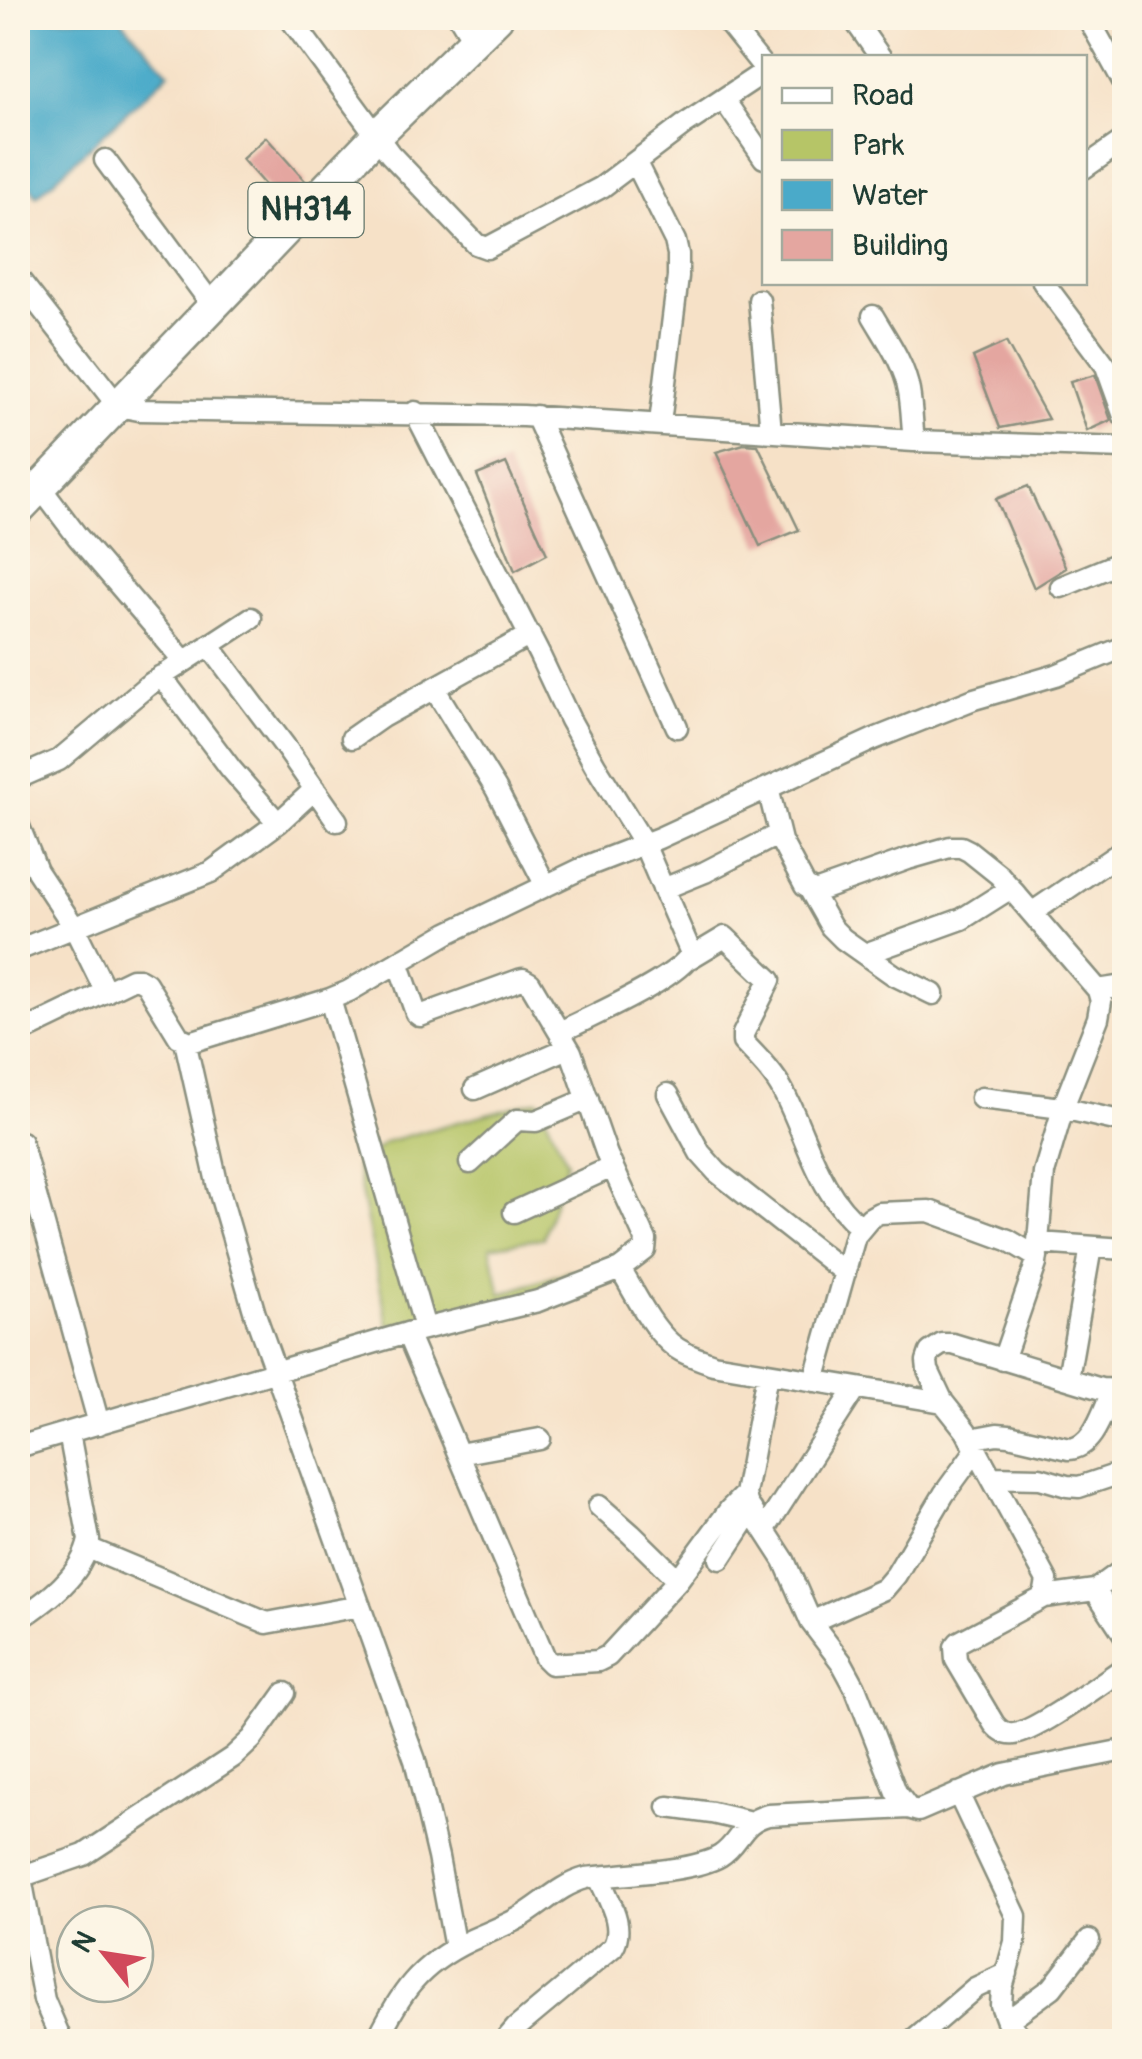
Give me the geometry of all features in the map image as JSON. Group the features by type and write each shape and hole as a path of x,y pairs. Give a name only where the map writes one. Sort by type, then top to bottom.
{"highway":[{"name":"NH314","path":"18,510 376,136 467,29 498,18"}],"street":[{"path":"290,18 376,136 481,248 493,246 602,187 762,71"},
{"path":"724,18 762,66"},
{"path":"853,18 879,55"},
{"path":"1088,18 1124,83"},
{"path":"724,100 762,155"},
{"path":"1087,166 1124,140"},
{"path":"105,160 213,306"},
{"path":"636,163 678,254 660,424"},
{"path":"18,278 118,406 150,411 536,416 914,441 1124,448"},
{"path":"1045,285 1106,366 1124,416"},
{"path":"759,300 770,432"},
{"path":"873,316 900,361 909,391 914,441"},
{"path":"415,412 595,765 644,844 690,958"},
{"path":"536,416 678,727"},
{"path":"40,486 184,661"},
{"path":"1061,586 1124,563"},
{"path":"18,778 59,760 161,676 251,618"},
{"path":"352,738 382,716 530,635"},
{"path":"210,645 337,821"},
{"path":"184,1041 330,998 364,983 448,933 587,866 874,739 953,707 1056,675 1124,646"},
{"path":"161,676 278,823"},
{"path":"434,688 496,789 546,886"},
{"path":"768,788 779,834 831,927 900,978 933,994"},
{"path":"18,950 211,872 278,823 315,789"},
{"path":"18,824 43,881 74,927 106,992"},
{"path":"663,889 779,834"},
{"path":"810,890 815,892 922,854 960,848 982,860 1011,888 1098,990 1098,1018 1062,1108 1044,1174 1038,1250 1031,1282 1002,1360"},
{"path":"1033,912 1124,850"},
{"path":"865,954 962,919 1011,888"},
{"path":"475,1089 564,1040 725,938 770,980 743,1034 743,1042 777,1081 821,1174 843,1212 861,1227"},
{"path":"18,1448 416,1330 538,1301 620,1270 646,1250 564,1040 530,984 523,979 418,1015 398,962"},
{"path":"18,1034 139,979 146,983 184,1041 218,1187 255,1314 424,1790 456,1948"},
{"path":"1098,990 1124,986"},
{"path":"330,998 416,1330 458,1454 544,1658 551,1664 584,1663 608,1656 678,1580 730,1509 749,1502"},
{"path":"668,1094 700,1152 718,1172 844,1273"},
{"path":"470,1162 517,1120 536,1122 588,1098"},
{"path":"981,1098 1062,1108 1124,1122"},
{"path":"18,1120 22,1134 19,1144 99,1424"},
{"path":"514,1212 612,1167"},
{"path":"814,1381 855,1236 870,1218 880,1213 930,1211 1038,1250 1124,1249"},
{"path":"1068,1378 1091,1247"},
{"path":"620,1270 660,1332 685,1353 713,1364 943,1402"},
{"path":"811,1622 884,1589 973,1444 998,1434 1078,1449 1119,1390 953,1344 936,1346 930,1352 928,1370 943,1402 973,1444 1045,1573 1044,1597"},
{"path":"720,1559 749,1502 767,1374"},
{"path":"765,1529 856,1388"},
{"path":"18,1620 60,1588 88,1548 68,1433"},
{"path":"458,1454 540,1439"},
{"path":"991,1477 1032,1477 1080,1487 1124,1472"},
{"path":"749,1502 784,1560 811,1622 855,1687 896,1792 908,1808"},
{"path":"598,1506 678,1580"},
{"path":"88,1548 267,1622 360,1606"},
{"path":"1124,1569 1094,1590 1044,1597 955,1647 956,1660 1002,1732 1011,1734 1062,1710 1124,1668"},
{"path":"1094,1590 1124,1634"},
{"path":"62,2042 44,2000 19,1870 84,1856 234,1757 285,1693"},
{"path":"376,2042 395,2002 437,1958 526,1914 571,1882 694,1866 718,1857 751,1822 768,1815 908,1808 918,1811 1004,1774 1124,1750"},
{"path":"958,1793 1016,1916 1016,1942 1001,2005 1007,2022 1025,2042"},
{"path":"668,1807 751,1822"},
{"path":"504,2042 613,1947 618,1926 599,1877"},
{"path":"1007,2022 1052,1988 1089,1940"},
{"path":"912,2042 975,1988 1006,1973"}],"green space":[{"path":"538,1100 567,1161 543,1238 490,1247 501,1294 571,1271 586,1282 508,1317 404,1327 388,1325 356,1167 385,1142"}],"water":[{"path":"18,18 120,18 169,73 37,196 18,171"}],"building":[{"path":"266,137 306,182 283,206 242,159"},
{"path":"1006,342 1048,419 1000,428 973,357"},
{"path":"1095,375 1111,420 1087,431 1070,382"},
{"path":"744,444 758,445 799,530 760,546 716,452"},
{"path":"506,463 547,554 515,571 477,475"},
{"path":"1028,486 1066,568 1034,588 996,499"}]}
